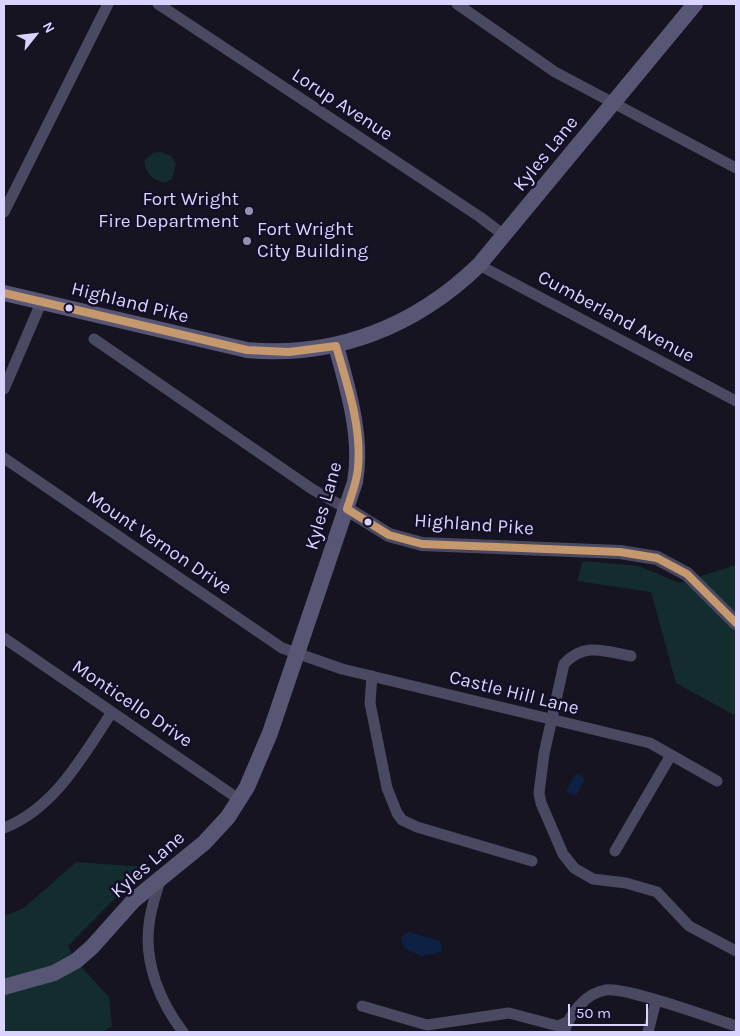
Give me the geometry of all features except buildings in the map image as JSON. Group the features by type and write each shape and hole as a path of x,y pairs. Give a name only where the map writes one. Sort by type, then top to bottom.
{"main road":[{"name":"Kyles Lane","path":"4,987 54,973 76,961 134,900 204,843 240,800 261,756 355,482 358,457 351,411 336,346 379,333 419,313 441,298 479,265 505,236 695,4"},
{"name":"Highland Pike","path":"4,293 246,350 289,352 336,346"}],"street":[{"path":"4,212 108,4"},
{"name":"Lorup Avenue","path":"158,4 480,217 505,236"},
{"path":"457,4 556,72 736,168"},
{"name":"Cumberland Avenue","path":"479,265 736,400"},
{"path":"4,390 42,303"},
{"name":"Highland Pike","path":"94,339 312,488 389,535 422,544 620,552 657,558 687,574 736,623"},
{"name":"Mount Vernon Drive","path":"4,458 282,648 297,655"},
{"name":"Monticello Drive","path":"4,638 240,800"},
{"path":"630,656 586,649 570,658 562,670 544,754 539,793 557,843 574,868 594,879 632,884 657,892 689,926 736,951"},
{"name":"Castle Hill Lane","path":"297,655 551,721 650,743 717,781"},
{"path":"372,676 370,703 387,788 397,813 402,820 417,827 532,861"},
{"path":"4,828 30,814 58,789 112,712"},
{"path":"616,851 671,755"},
{"path":"160,880 148,927 151,963 163,1000 183,1032"},
{"path":"362,1006 427,1025 509,1013 566,1027 586,1000 607,990 656,1001 736,1026"},
{"path":"648,1032 656,1001"}],"green space":[{"path":"160,152 171,156 176,164 172,179 165,183 150,176 144,161 153,153"},
{"path":"583,561 639,566 679,583 736,565 736,716 676,683 651,592 577,581"},
{"path":"76,862 146,867 68,946 76,961 109,997 112,1026 103,1032 4,1032 4,916 24,908"}],"water":[{"path":"576,773 585,778 576,796 566,791"},
{"path":"409,932 440,941 441,952 421,956 404,948 401,937"}],"transit line":[{"path":"4,293 247,350 289,352 336,346 353,406 358,437 357,473 347,509 389,535 422,544 620,552 657,558 687,574 736,623"}],"place":[{"name":"Fort Wright Fire Department","path":"249,211"},
{"name":"Fort Wright City Building","path":"247,241"}]}
